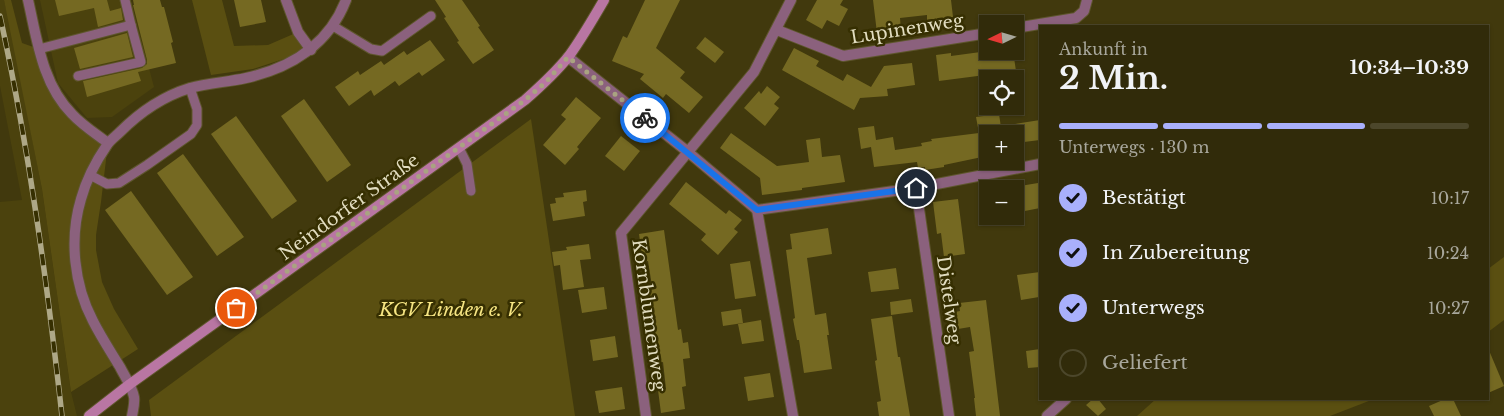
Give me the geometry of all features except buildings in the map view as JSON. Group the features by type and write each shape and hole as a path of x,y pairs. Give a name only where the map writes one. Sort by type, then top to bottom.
{"street":[{"path":"28,0 47,77 58,98 72,114 108,144"},
{"path":"286,0 298,32 311,50"},
{"path":"132,416 134,399 130,384 92,320 82,294 77,272 74,246 76,221 81,199 90,175 108,144 133,120 156,103 190,88 246,78 286,65 311,50 333,26 346,0"},
{"name":"Neindorfer Straße","path":"89,416 130,384 525,100 546,82 568,57 604,0"},
{"name":"Kornblumenweg","path":"646,416 621,232 754,72 791,0"},
{"path":"1024,27 1076,18 1084,11 1087,0"},
{"name":"Lupinenweg","path":"777,30 844,56 979,34"},
{"path":"568,57 688,152 757,210 793,416"},
{"path":"757,210 916,188 1039,164"},
{"name":"Distelweg","path":"916,188 949,416"},
{"path":"1047,416 1065,400"}],"lane":[{"path":"78,76 141,62 125,0"},
{"path":"333,26 371,49 382,51 431,16"},
{"path":"39,49 131,25"},
{"path":"90,175 107,184 119,183 147,166 191,134 197,125 197,109 190,88"},
{"path":"459,148 466,164 471,191"}],"shaded area":[{"path":"0,0 4,0 12,34 42,189 71,392 77,416 0,416 0,202 22,200 0,86"},
{"path":"40,0 131,0 154,87 112,117 87,118 58,83"}],"green space":[{"path":"4,0 11,0 22,43 39,49 58,97 108,143 96,235 96,250 102,282 114,309 138,349 71,392 42,189"},
{"path":"192,0 222,0 234,46 268,45 298,32 311,50 253,69 211,75"},
{"name":"KGV Linden e. V.","path":"531,119 575,416 151,416 149,400"},
{"path":"1504,257 1504,320 1489,331 1489,268"},
{"path":"1155,400 1371,400 1330,416 1137,416"}],"railway":[{"path":"0,16 20,115 36,215 62,416"}],"way so far":[{"path":"236,308 503,117 546,82 568,57 645,118"}],"route":[{"path":"645,118 757,210 916,188"}]}
